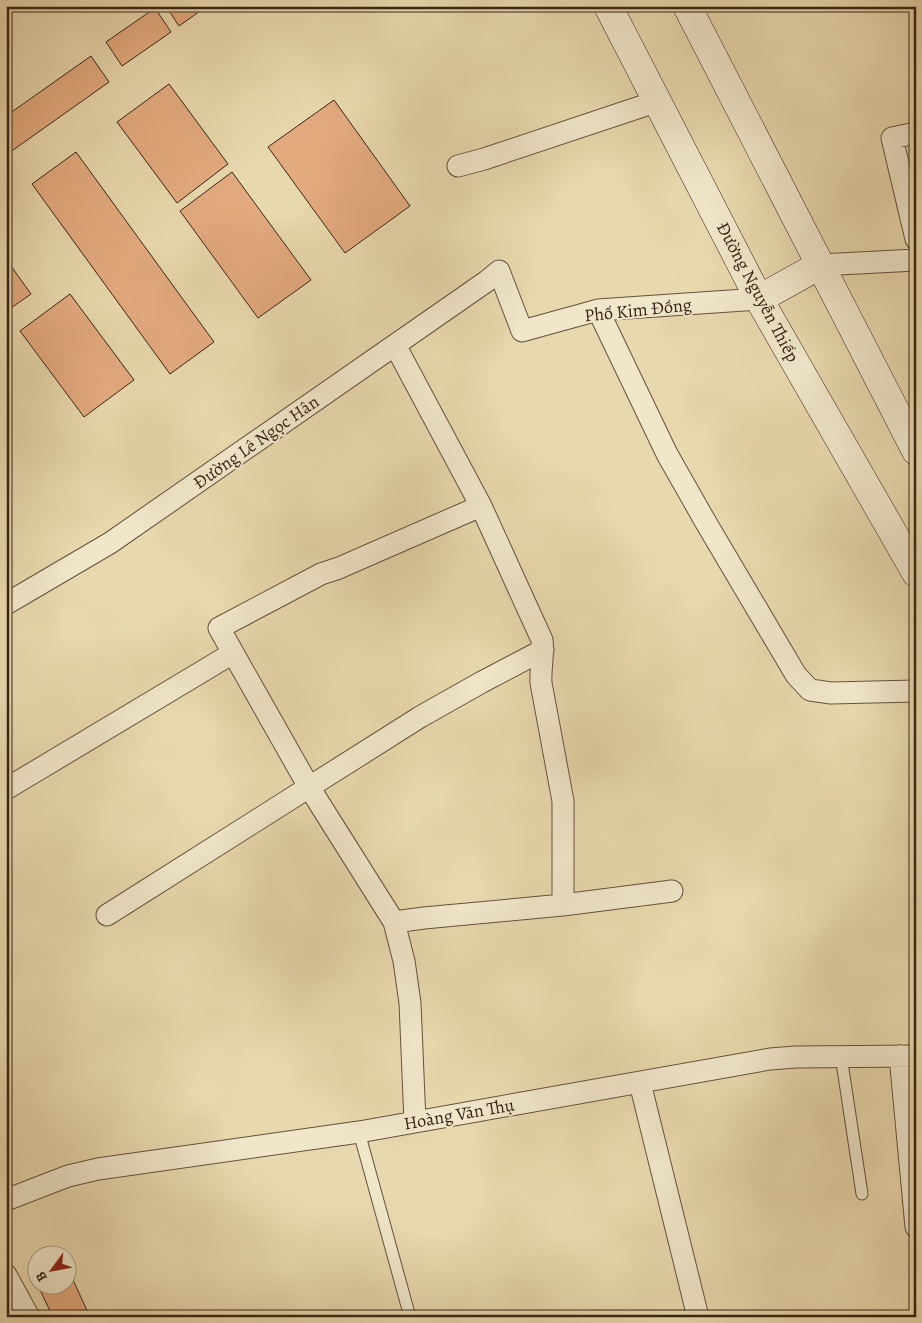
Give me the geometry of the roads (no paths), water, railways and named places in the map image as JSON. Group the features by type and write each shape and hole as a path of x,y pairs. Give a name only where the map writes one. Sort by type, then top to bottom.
{"street":[{"name":"Đường Nguyễn Thiếp","path":"608,6 759,299 916,573"},
{"path":"687,6 916,451"},
{"path":"458,166 658,101"},
{"path":"916,133 892,138 916,239"},
{"path":"759,299 820,265 916,260"},
{"name":"Phố Kim Đồng","path":"499,271 522,331 598,310 759,299"},
{"name":"Đường Lê Ngọc Hân","path":"6,604 110,543 499,271"},
{"path":"598,310 667,454 704,521 796,676 810,690 831,693 916,691"},
{"path":"395,345 481,506 542,640 541,683 563,801 563,905"},
{"path":"416,1122 410,1003 404,961 394,922 309,786 219,628 321,574 339,568 481,506"},
{"path":"107,914 420,717 543,650"},
{"path":"6,789 233,653"},
{"path":"394,922 563,905 672,891"},
{"path":"908,1056 916,1227"},
{"name":"Hoàng Văn Thụ","path":"6,1200 68,1176 98,1169 358,1132 770,1059 908,1056"},
{"path":"640,1083 698,1317"},
{"path":"6,1275 29,1317"}],"lane":[{"path":"841,1056 862,1194"},
{"path":"358,1132 410,1317"}]}
